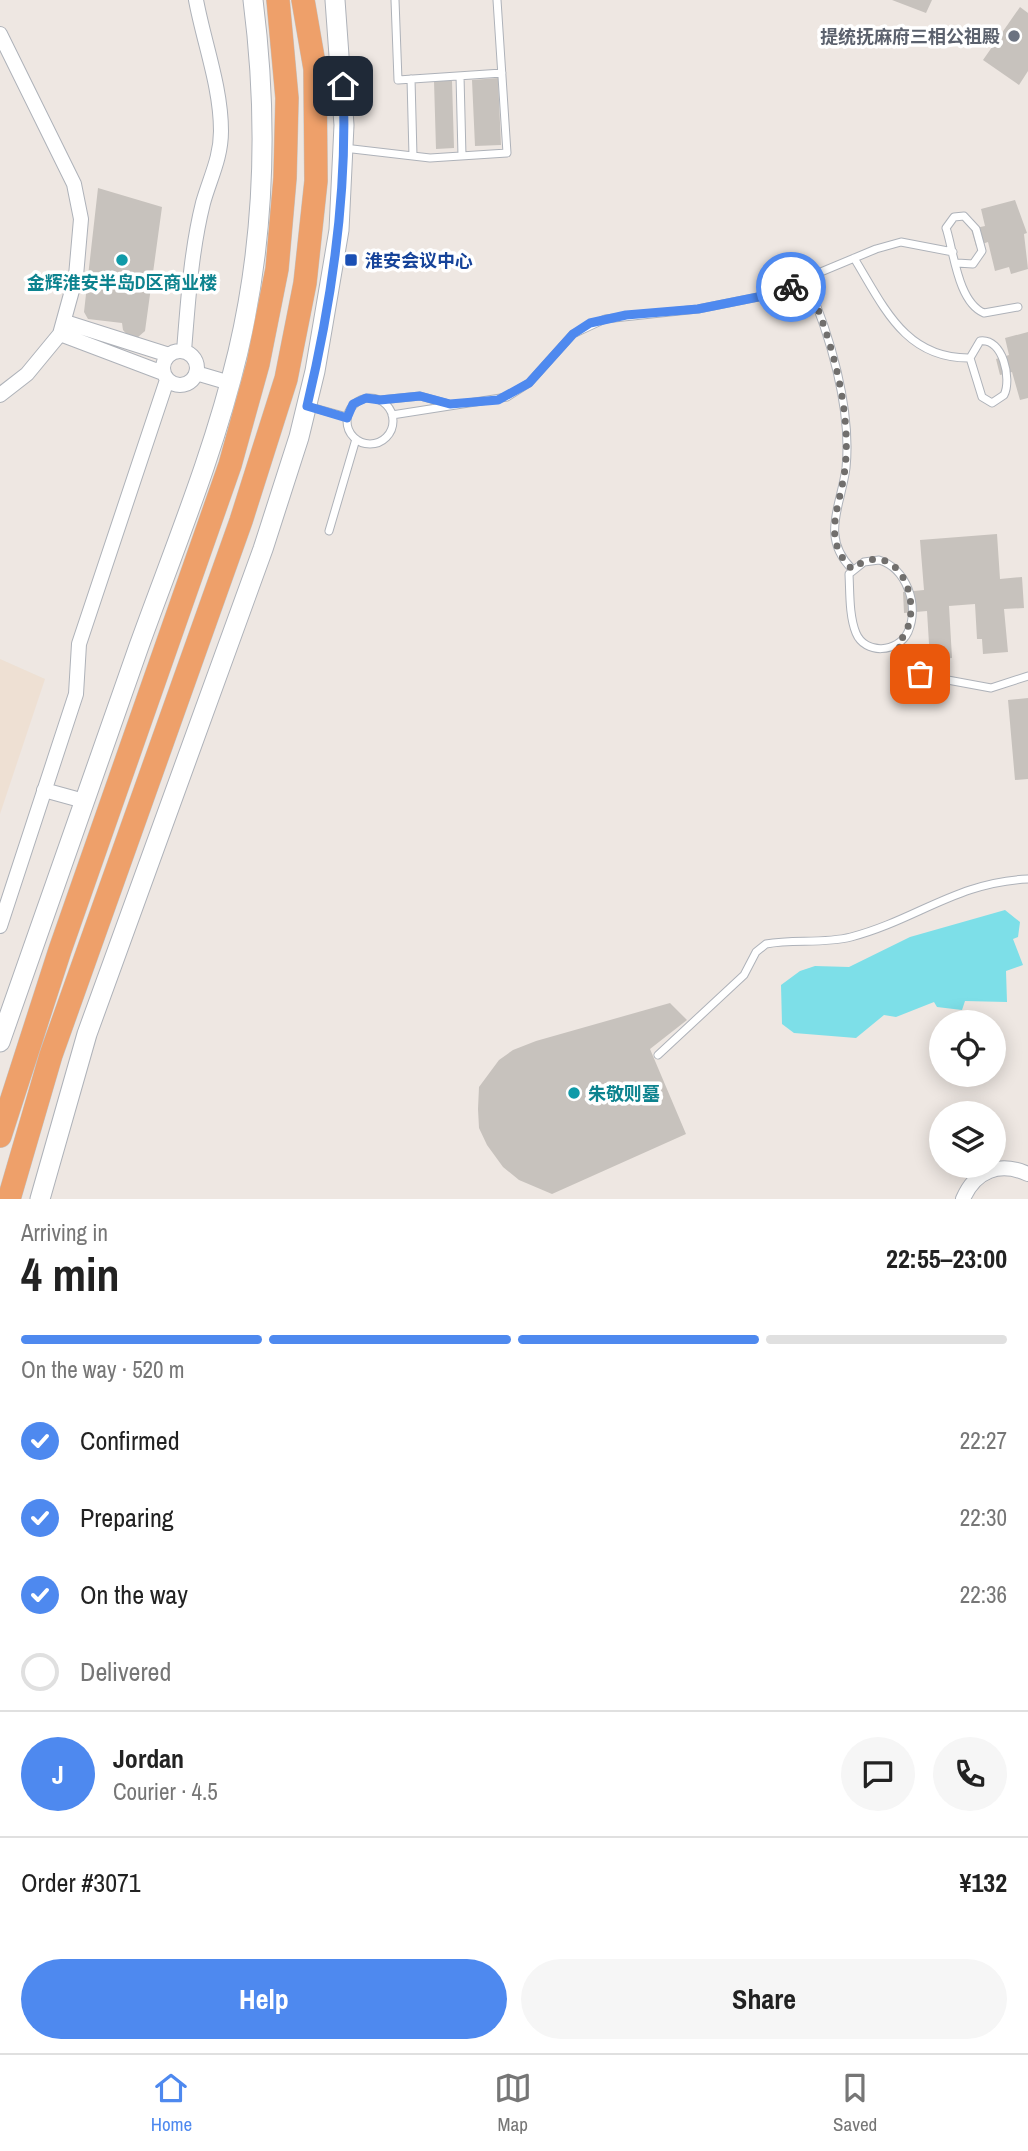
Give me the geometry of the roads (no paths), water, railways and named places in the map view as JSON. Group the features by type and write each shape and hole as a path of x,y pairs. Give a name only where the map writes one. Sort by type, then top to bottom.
{"highway":[{"path":"0,1136 56,962 230,465 258,364 277,269 285,178 287,98 278,0"},
{"path":"9,1199 51,1055 241,521 286,379 305,283 316,181 316,69 303,0"}],"main road":[{"path":"0,1042 236,385 258,237 262,116 253,0"},
{"path":"40,1199 87,1034 263,549 307,406 339,230 344,148 342,72 335,0"},
{"path":"286,400 307,406"}],"street":[{"path":"184,351 200,225 204,202 217,165 221,132 217,92 195,0"},
{"path":"0,34 78,195 81,219 78,267 62,328 27,374 0,395"},
{"path":"62,328 169,355 184,351 193,357 196,373"},
{"path":"62,328 184,385 196,373"},
{"path":"0,926 76,694 79,644 165,377 163,364 169,355"},
{"path":"196,373 236,385"},
{"path":"44,790 84,802"},
{"path":"963,1199 972,1182 986,1170 1006,1168 1028,1174"}],"lane":[{"path":"395,0 398,80 502,73"},
{"path":"344,148 414,156 507,153 497,0"},
{"path":"460,76 462,156"},
{"path":"411,79 414,156"},
{"path":"957,263 973,264 982,251 976,229 964,216 954,217 947,224 953,252 965,293 978,310 990,312 1018,307"},
{"path":"392,415 426,412 450,404 498,400 519,391 573,334 590,323 626,315 679,312 771,294 854,258 907,242 953,252"},
{"path":"854,258 892,318 916,344 935,355 970,358"},
{"path":"806,280 830,342 843,409 846,458 834,537 839,554 852,569"},
{"path":"980,341 988,341 996,346 1007,380 1006,391 999,399 992,403 982,397 970,358 980,341"},
{"path":"380,400 392,415 391,429 383,440 369,444 356,439 348,430 347,418 359,400 420,396 450,404"},
{"path":"307,406 347,418"},
{"path":"329,531 356,439"},
{"path":"879,559 893,566 904,578 908,592 909,628 897,644 868,647 858,638 853,625 849,574 864,562 879,559"},
{"path":"897,644 915,670 926,676 991,688 1028,676"},
{"path":"658,1055 744,975 756,952 766,944 851,937 965,889 1005,880 1028,879"}],"water":[{"path":"1005,910 1020,922 1018,937 1013,939 1023,965 1006,971 1007,1002 965,1001 962,1010 937,1007 934,1002 896,1017 884,1015 856,1038 794,1033 782,1024 781,985 800,971 815,966 849,967 910,937"}],"place":[{"name":"提统抚麻府三相公祖殿","path":"1014,36"},
{"name":"金辉淮安半岛D区商业楼","path":"122,260"},
{"name":"淮安会议中心","path":"351,260"},
{"name":"朱敬则墓","path":"574,1093"}]}
